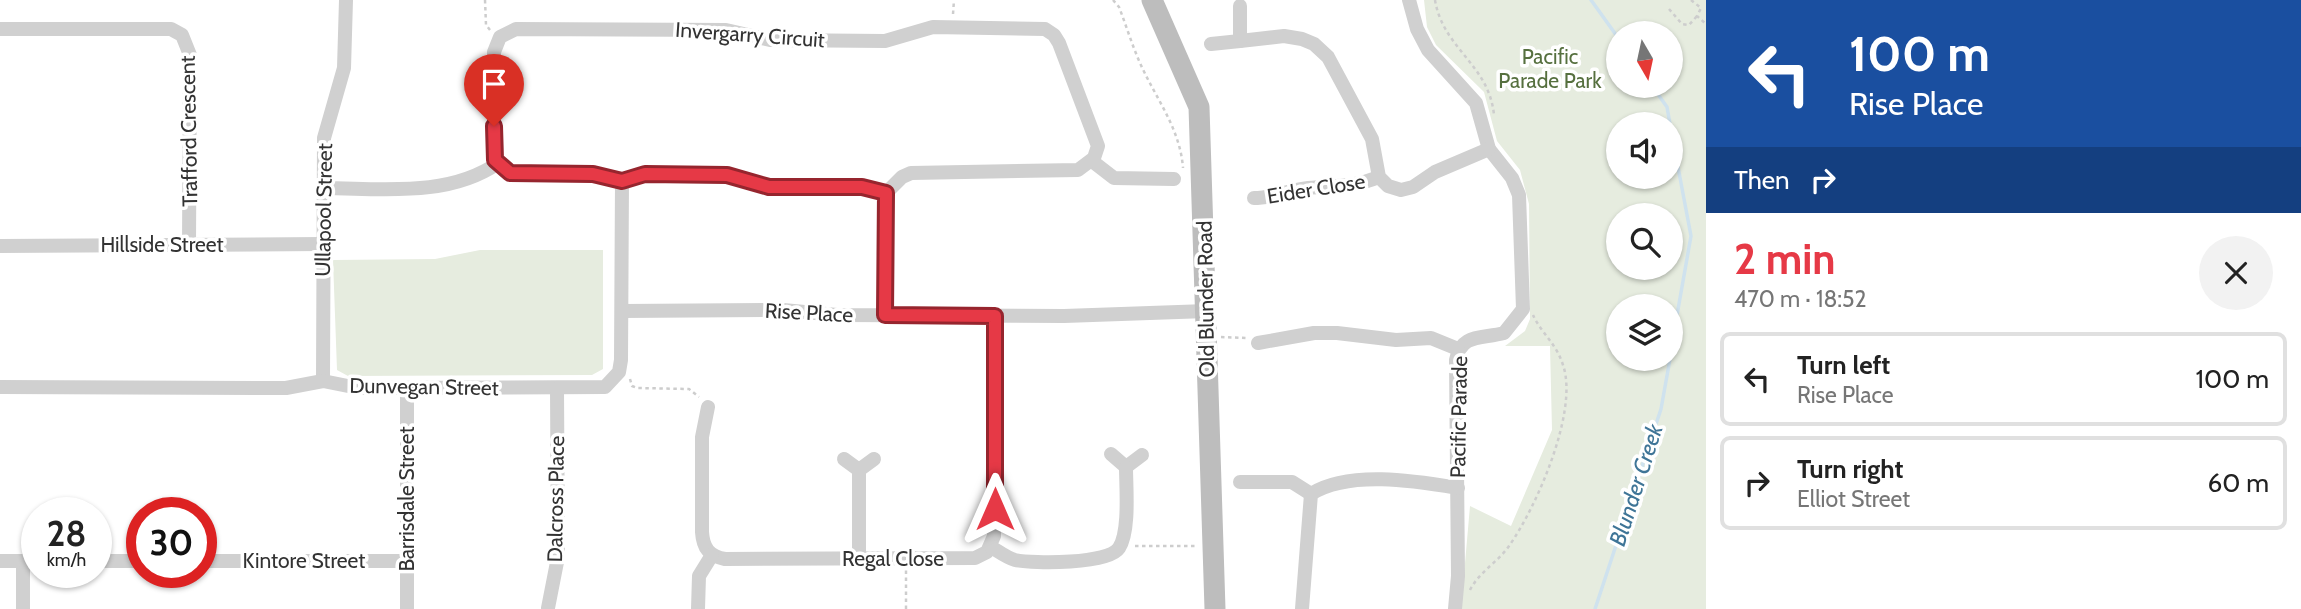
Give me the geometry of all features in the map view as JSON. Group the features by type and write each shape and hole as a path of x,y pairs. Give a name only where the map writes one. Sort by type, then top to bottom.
{"main road":[{"name":"Old Blunder Road","path":"1152,0 1199,107 1216,609"}],"street":[{"name":"Ullapool Street","path":"323,381 324,138 344,68 346,0"},
{"name":"Pacific Parade","path":"1411,2 1417,29 1428,50 1476,103 1489,149 1512,178 1519,195 1523,309 1515,323 1504,333 1474,337 1458,349 1455,609"},
{"path":"1240,6 1240,41"},
{"name":"Invergarry Circuit","path":"497,41 516,30 726,30 771,40 885,41 933,27 1045,29 1059,43 1096,136 1097,151 1092,161"},
{"name":"Trafford Crescent","path":"0,29 171,29 182,35 190,55 190,245"},
{"path":"1211,44 1284,36 1314,44 1328,57 1372,139 1379,177 1388,186 1401,190 1489,149"},
{"path":"497,41 494,52 494,151 498,163 510,173 593,174 622,181 645,174 727,175 769,187 862,187 886,193"},
{"path":"885,315 886,193 902,177 911,173 1068,172 1078,170 1092,161 1114,178 1179,178"},
{"path":"323,188 434,188 487,171 498,163"},
{"name":"Eider Close","path":"1254,198 1272,198 1305,188 1354,187 1379,177"},
{"path":"622,181 622,311"},
{"name":"Hillside Street","path":"0,246 323,244"},
{"name":"Rise Place","path":"622,311 783,310 885,315 995,316 1207,311"},
{"name":"Dunvegan Street","path":"0,387 286,388 323,381 358,388 593,389 605,387 614,380 621,360 622,311"},
{"path":"995,316 994,536 991,547 1015,560 1095,560 1113,554 1121,543 1126,467 1142,454"},
{"path":"1258,343 1314,333 1337,333 1396,340 1431,338 1458,349"},
{"name":"Barrisdale Street","path":"407,388 407,609"},
{"name":"Dalcross Place","path":"548,608 558,557 557,389"},
{"path":"698,609 699,576 712,555 704,546 702,532 702,437 708,407"},
{"path":"1111,454 1126,467"},
{"path":"844,459 859,470"},
{"path":"859,470 874,459"},
{"path":"859,470 859,559"},
{"path":"1311,494 1337,483 1406,479 1458,488"},
{"path":"1240,482 1292,482 1311,494"},
{"path":"1302,609 1311,494"},
{"name":"Regal Close","path":"712,555 725,559 975,558 991,547"},
{"path":"0,561 21,561"},
{"name":"Kintore Street","path":"217,561 406,562"},
{"path":"23,609 26,588"}],"path":[{"path":"485,0 486,25 497,41"},
{"path":"1113,0 1119,7 1141,64 1168,112 1182,153 1179,178"},
{"path":"1669,9 1682,24 1689,25 1701,8 1691,0"},
{"path":"1697,16 1706,24"},
{"path":"1207,337 1243,336 1258,343"},
{"path":"630,373 632,386 689,389 708,407"},
{"path":"1121,543 1139,548 1213,546"},
{"path":"906,559 906,609"}],"green space":[{"name":"Pacific Parade Park","path":"1424,0 1706,0 1706,609 1461,609 1470,506 1511,526 1552,430 1550,346 1505,346 1525,331 1530,319 1529,204 1520,170 1497,141 1484,92 1436,45 1427,27"},
{"path":"480,250 603,250 603,369 592,375 348,376 337,370 333,260 435,259"}],"waterway":[{"name":"Blunder Creek","path":"1591,0 1606,21"},
{"name":"Blunder Creek","path":"1661,98 1668,112"},
{"name":"Blunder Creek","path":"1681,294 1691,236 1682,189"},
{"name":"Blunder Creek","path":"1595,609 1661,409 1668,371"}],"route":[{"path":"494,126 495,160 502,169 510,173 593,174 622,181 645,174 727,175 769,187 862,187 886,193 885,315 995,316 995,509"}]}
